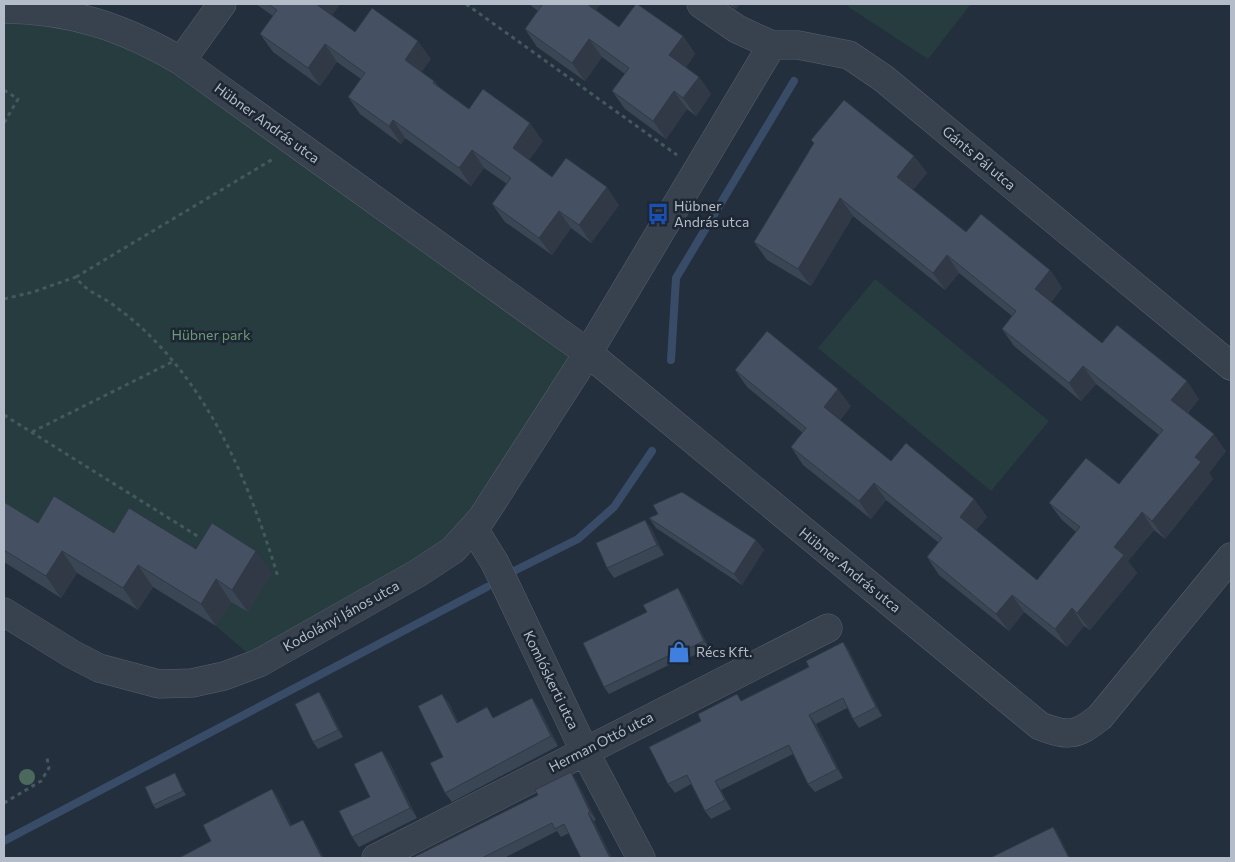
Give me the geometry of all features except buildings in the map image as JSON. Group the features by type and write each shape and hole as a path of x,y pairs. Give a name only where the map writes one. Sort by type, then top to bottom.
{"street":[{"path":"181,61 222,4"},
{"name":"Gánts Pál utca","path":"700,4 737,29 772,44 798,45 848,55 883,78 1231,366"},
{"name":"Hübner András utca","path":"4,9 64,15 108,25 144,39 181,61 588,353 1040,726 1060,733 1081,732 1100,717 1231,557"},
{"path":"588,353 772,44"},
{"name":"Kodolányi János utca","path":"4,612 72,654 99,668 128,678 159,684 192,683 224,676 259,663 428,567 453,550 474,529 588,353"},
{"name":"Komlóskerti utca","path":"474,529 495,564 584,750 641,858"},
{"name":"Herman Ottó utca","path":"376,858 584,750 828,628"}],"path":[{"path":"466,4 696,169"},
{"path":"4,90 18,99 4,123"},
{"path":"4,299 34,292 76,277 298,144"},
{"path":"76,277 81,285 123,312 174,361 209,410 226,440 252,502 278,577"},
{"path":"31,432 174,361"},
{"path":"4,415 199,537"},
{"path":"4,803 41,781 49,768 47,758"}],"green space":[{"path":"847,4 971,4 928,59 850,8"},
{"name":"Hübner park","path":"4,9 108,25 588,353 482,518 259,663 216,626 231,602 211,571 53,545 4,514"},
{"path":"875,279 1049,421 991,491 818,348"}],"waterway":[{"path":"671,360 676,278 794,81"},
{"path":"514,571 578,539 614,507 652,451"},
{"path":"4,841 487,587"}],"place":[{"name":"Hübner András utca","path":"658,214"},
{"name":"Récs Kft.","path":"679,652"}]}
